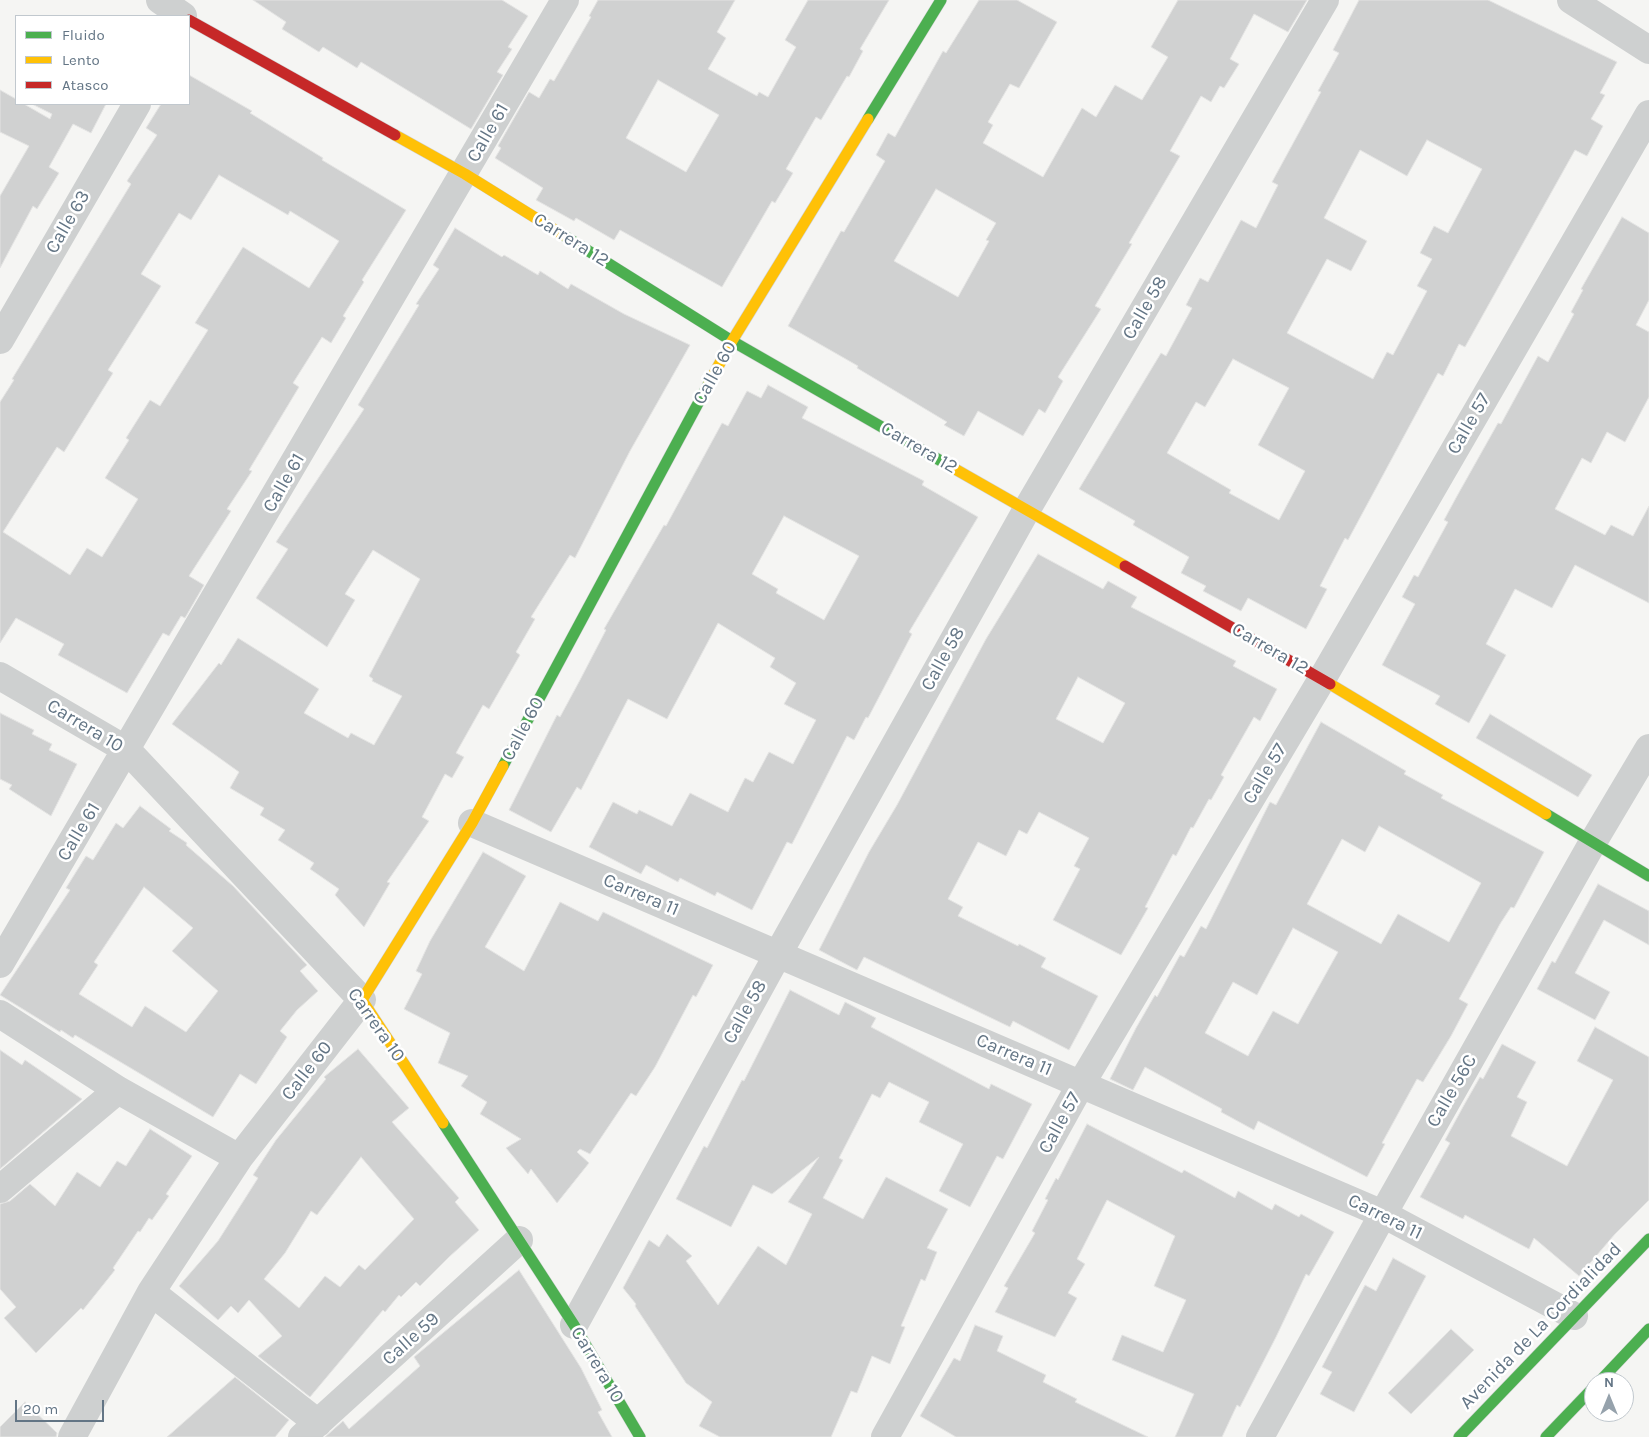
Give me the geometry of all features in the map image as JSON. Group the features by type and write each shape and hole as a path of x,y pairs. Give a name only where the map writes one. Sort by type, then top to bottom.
{"street":[{"name":"Carrera 12","path":"160,0 184,15"},
{"path":"188,15 197,0"},
{"name":"Calle 61","path":"0,964 465,174 565,0"},
{"name":"Calle 60","path":"72,1437 151,1292 239,1158 362,1000 472,823 732,341 941,0"},
{"name":"Calle 58","path":"574,1325 778,954 1027,509 1325,0"},
{"path":"1571,0 1649,50"},
{"name":"Carrera 12","path":"190,19 465,174 732,341 1322,679 1649,876"},
{"name":"Calle 63","path":"0,340 136,105"},
{"name":"Calle 57","path":"885,1437 1082,1084 1322,679 1649,114"},
{"name":"Carrera 10","path":"0,676 127,750 362,1000 574,1325 640,1437"},
{"name":"Calle 56C","path":"1260,1437 1383,1214 1593,842 1649,748"},
{"name":"Carrera 11","path":"472,823 1383,1214 1574,1316"},
{"path":"0,1014 118,1090 239,1158"},
{"path":"0,1189 118,1090"},
{"name":"Avenida de La Cordialidad","path":"1459,1437 1649,1239"},
{"name":"Calle 59","path":"310,1430 519,1240"},
{"path":"151,1292 310,1430"},
{"path":"1608,1372 1649,1329"},
{"path":"1546,1437 1584,1397"}],"building":[{"path":"253,0 502,0 528,16 508,47 512,49 497,72 503,75 471,129 361,62 357,68 323,47 319,52 282,29 286,22"},
{"path":"598,0 735,0 717,32 726,38 708,69 757,96 759,92 768,97 796,47 785,40 808,0 889,0 860,49 863,51 849,77 847,76 821,120 816,117 786,169 793,173 775,203 772,201 722,287 620,230 614,240 576,218 574,221 536,200 543,188 495,158 501,148 498,146 529,92 539,98 550,79 554,81 591,17 589,16","holes":["658,80 719,115 686,172 626,138"]},
{"path":"979,0 1017,0 1057,22 1019,88 1010,84 988,122 993,125 983,143 1043,177 1082,108 1096,117 1115,85 1142,100 1168,57 1151,47 1178,0 1307,0 1288,32 1254,14 1230,59 1239,64 1224,88 1220,86 1211,102 1201,96 1170,151 1180,156 1129,243 1132,244 1095,306 1101,309 1058,377 1063,381 1045,413 1039,409 1023,436 978,411 964,436 944,425 947,422 857,368 858,366 788,326 841,231 844,232 885,161 876,155 888,133 895,137 943,51 946,53","holes":["936,189 996,223 986,240 989,241 958,297 894,261"]},
{"path":"1359,0 1488,0 1617,62 1600,93 1605,95 1591,119 1603,126 1587,156 1575,150 1465,347 1459,344 1443,376 1438,373 1348,540 1345,538 1320,586 1327,589 1306,629 1248,598 1241,611 1203,591 1206,586 1181,573 1189,557 1133,525 1135,521 1079,489 1161,353 1166,356 1192,308 1186,305 1200,278 1208,282 1241,220 1256,228 1278,185 1272,182 1321,92 1318,91 1339,53 1333,50","holes":["1427,140 1482,169 1448,233 1434,226 1420,253 1432,259 1417,286 1427,291 1393,355 1387,352 1373,379 1287,333 1327,259 1351,271 1367,241 1324,218 1360,150 1407,176","1233,359 1289,388 1258,445 1305,471 1279,520 1229,493 1231,490 1167,453 1196,402 1205,407"]},
{"path":"190,76 252,111 250,113 323,158 322,160 406,210 362,280 364,282 343,316 346,318 331,343 322,337 293,383 299,387 249,470 252,471 227,509 231,511 189,576 204,585 185,618 181,616 169,636 163,633 127,693 58,655 64,644 16,618 0,643 0,402 14,380 12,379 131,184 127,181 157,135 146,128 160,105 190,105","holes":["219,175 288,215 290,211 339,241 309,288 243,247 195,323 208,330 160,406 150,400 126,438 129,440 105,478 138,499 102,557 87,548 70,575 3,532 57,447 64,452 113,373 108,370 161,286 141,274 179,213 191,220"]},
{"path":"0,90 15,98 15,105 26,105 50,119 52,114 34,105 105,105 91,133 73,124 49,167 59,173 37,209 33,206 0,268 0,196 29,146 0,132"},
{"path":"1622,217 1649,233 1649,300 1636,325 1649,332 1649,397 1625,442 1607,432 1591,463 1582,458 1555,509 1605,535 1611,525 1633,536 1649,506 1649,603 1575,565 1552,608 1515,589 1486,644 1506,655 1469,723 1435,704 1440,696 1382,665 1415,604 1402,597 1414,575 1418,577 1448,522 1444,520 1457,496 1498,423 1501,424 1538,356 1548,362 1574,314 1571,312 1583,290 1581,289"},
{"path":"455,228 502,257 504,255 538,275 540,271 568,289 571,284 624,314 690,345 630,451 575,558 570,555 531,617 535,619 516,652 520,655 489,709 483,705 456,753 464,757 452,778 445,774 422,817 429,821 387,882 390,883 364,927 335,895 339,889 310,869 314,863 278,840 285,830 260,815 264,808 230,788 239,772 172,724 219,663 221,665 238,638 319,689 304,713 348,738 351,733 374,745 402,696 372,681 373,679 369,676 420,579 373,550 345,594 355,600 327,647 256,598 288,549 276,542 364,409 358,405 419,305 416,304 439,269 433,265"},
{"path":"768,385 808,407 802,418 924,481 922,485 978,517 909,632 912,634 868,718 866,717 854,740 847,736 792,844 787,842 752,910 717,892 715,896 680,878 678,882 646,865 641,874 589,847 613,802 637,814 639,810 672,826 690,793 728,812 745,778 753,782 769,752 793,764 816,720 784,704 796,683 770,667 775,658 718,623 667,719 628,699 581,790 577,787 551,832 509,810 557,715 560,717 580,680 606,630 604,629 664,525 666,526 722,423 728,426 747,391 761,398","holes":["784,516 859,556 824,620 776,593 778,589 752,574"]},
{"path":"1038,554 1103,589 1108,581 1137,597 1131,607 1236,661 1233,666 1277,689 1260,721 1254,717 1221,775 1224,777 1211,800 1209,799 1193,828 1191,827 1176,856 1173,854 1145,907 1148,908 1121,955 1053,920 1080,869 1074,866 1089,838 1039,812 1027,834 1019,830 1006,856 978,842 948,899 963,907 958,916 1046,958 1041,967 1098,996 1069,1050 1013,1021 1010,1027 864,957 857,970 819,950 869,852 897,805 986,639","holes":["1078,677 1125,703 1103,743 1056,719"]},
{"path":"0,713 34,730 32,734 52,744 49,750 77,764 51,816 9,789 12,785 0,779"},
{"path":"1490,714 1592,775 1578,797 1476,738"},
{"path":"1321,722 1406,771 1404,774 1443,795 1441,798 1544,852 1514,908 1511,907 1500,924 1459,999 1468,1004 1451,1036 1423,1082 1417,1079 1382,1143 1385,1144 1367,1177 1258,1121 1254,1130 1221,1112 1222,1109 1145,1067 1133,1090 1110,1079 1136,1028 1155,995 1157,997 1180,955 1184,957 1201,926 1206,929 1270,802 1276,805","holes":["1379,826 1481,883 1449,942 1398,914 1381,944 1307,904 1342,839 1365,852","1293,928 1338,952 1298,1024 1273,1011 1248,1056 1205,1033 1233,982 1257,995"]},
{"path":"140,806 171,829 169,831 187,843 186,845 233,886 307,965 300,971 318,991 297,1010 280,1031 287,1037 256,1084 240,1074 213,1117 75,1035 73,1038 61,1030 60,1032 0,995 70,890 66,888 86,856 93,860 116,823 123,828","holes":["144,887 193,928 172,951 218,991 186,1032 145,1006 132,1027 79,994 98,965 94,962"]},
{"path":"483,852 526,876 485,947 524,971 560,902 598,921 603,912 713,965 696,997 693,995 655,1067 636,1096 631,1093 590,1154 580,1149 577,1152 589,1163 557,1203 531,1169 528,1174 506,1148 521,1139 480,1114 487,1102 461,1086 468,1076 438,1063 450,1033 404,1009 422,974 416,971 430,941"},
{"path":"1598,884 1649,911 1649,945 1604,920 1575,973 1610,992 1595,1020 1537,989 1552,961 1555,963"},
{"path":"790,990 839,1015 845,1002 876,1018 871,1027 989,1089 991,1084 1032,1104 1003,1159 997,1156 970,1207 939,1191 963,1144 919,1122 929,1102 889,1082 880,1098 872,1094 839,1158 843,1160 823,1198 863,1219 886,1177 948,1209 927,1248 937,1252 925,1281 921,1279 901,1326 905,1327 890,1364 872,1356 857,1393 851,1391 831,1437 720,1437 699,1426 712,1402 686,1383 635,1306 636,1304 623,1288 649,1240 659,1247 667,1234 692,1256 686,1261 718,1305 758,1246 786,1265 812,1214 788,1202 819,1157 772,1194 753,1185 731,1227 676,1199 704,1146 707,1148 742,1080 744,1081"},
{"path":"1595,1027 1649,1057 1649,1200 1615,1234 1579,1276 1534,1238 1529,1249 1465,1215 1463,1219 1420,1197 1450,1143 1445,1140 1480,1077 1483,1079 1502,1044 1536,1062 1517,1097 1527,1102 1511,1136 1567,1166 1613,1080 1577,1061"},
{"path":"358,1049 409,1108 392,1122 459,1198 455,1202 479,1230 420,1286 416,1282 401,1297 399,1295 385,1312 383,1310 310,1397 258,1356 282,1336 249,1300 238,1313 231,1306 218,1320 179,1286 218,1241 258,1178 253,1175 276,1140 326,1079 324,1077","holes":["361,1157 414,1219 365,1270 359,1265 340,1287 325,1276 299,1308 264,1279 285,1253 311,1211 317,1215"]},
{"path":"0,1050 22,1065 25,1060 82,1099 0,1169"},
{"path":"1087,1124 1182,1173 1184,1170 1235,1198 1238,1191 1272,1210 1275,1204 1299,1217 1301,1214 1334,1232 1309,1276 1306,1274 1240,1407 1237,1405 1222,1437 1175,1437 1194,1394 1112,1360 1122,1335 1163,1352 1186,1300 1154,1286 1175,1236 1107,1200 1077,1259 1085,1264 1068,1293 1077,1298 1055,1337 995,1312 1008,1288 1004,1286 1035,1233 1032,1231 1048,1200 1045,1199 1056,1178 1058,1180"},
{"path":"150,1129 192,1156 166,1194 169,1196 152,1220 149,1218 140,1232 138,1231 113,1268 115,1270 83,1310 81,1308 36,1353 4,1318 16,1307 0,1289 0,1204 10,1201 30,1184 55,1206 77,1172 100,1187 117,1161 126,1166"},
{"path":"1393,1258 1426,1276 1354,1412 1320,1394 1332,1372 1322,1367 1365,1285 1376,1291"},
{"path":"519,1270 581,1368 602,1410 598,1412 612,1437 325,1437 343,1421 349,1429 420,1366 414,1357"},
{"path":"975,1325 1003,1336 997,1351 1046,1375 1043,1382 1077,1399 1075,1402 1148,1437 956,1437 920,1416 954,1358 960,1361"},
{"path":"1451,1329 1474,1350 1411,1414 1388,1393"},
{"path":"235,1377 289,1420 275,1437 167,1437"},
{"path":"25,1402 57,1433 56,1437 0,1437 0,1427"}],"traffic: fast":[{"path":"868,119 941,0"},
{"path":"563,235 732,341 955,469"},
{"path":"503,766 709,383"},
{"path":"1546,814 1649,876"},
{"path":"443,1123 574,1325 640,1437"},
{"path":"1459,1437 1649,1239"},
{"path":"1608,1372 1649,1329"},
{"path":"1546,1437 1584,1397"}],"traffic: slow":[{"path":"709,383 732,341 868,119"},
{"path":"395,135 465,174 563,235"},
{"path":"955,469 1125,566"},
{"path":"1330,684 1546,814"},
{"path":"443,1123 362,1000 472,823 503,766"}],"traffic: jam":[{"path":"190,21 395,135"},
{"path":"1125,566 1330,684"}]}
